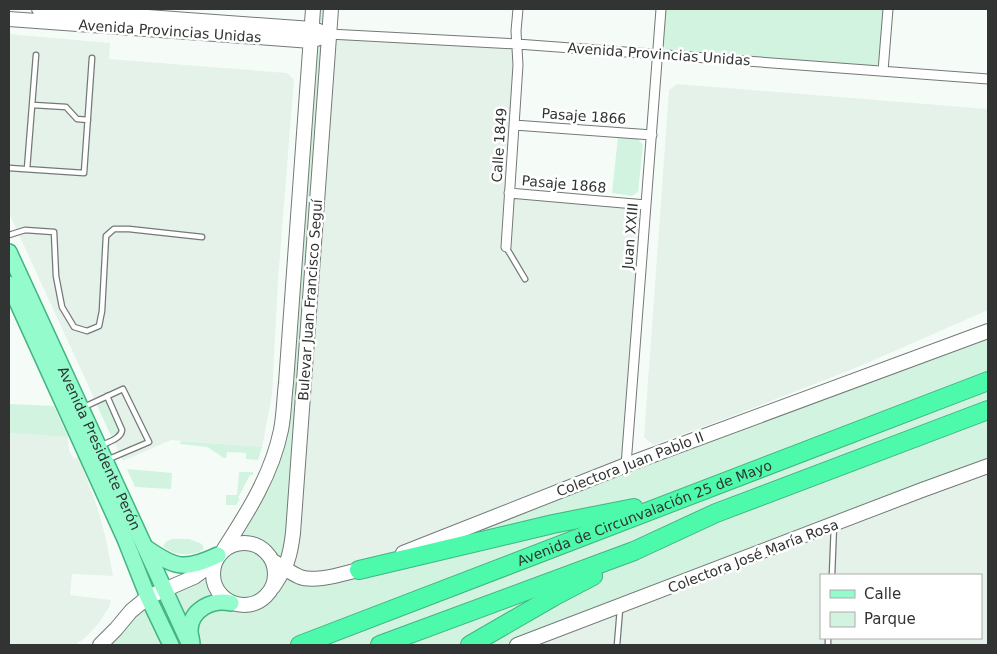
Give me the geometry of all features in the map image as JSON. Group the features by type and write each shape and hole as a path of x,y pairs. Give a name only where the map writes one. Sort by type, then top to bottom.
{"highway":[{"name":"Avenida de Circunvalación 25 de Mayo","path":"300,645 988,381"},
{"name":"Avenida de Circunvalación 25 de Mayo","path":"380,645 634,551 716,513 988,410"},
{"path":"359,570 553,524 683,498"},
{"path":"470,645 552,597 585,581 634,551"}],"main road":[{"name":"Avenida Provincias Unidas","path":"38,9 312,35 330,34"},
{"name":"Bulevar Juan Francisco Seguí","path":"219,555 248,513 262,486 281,430 313,9"},
{"name":"Bulevar Juan Francisco Seguí","path":"231,603 239,605 255,603 268,594 273,587 279,565 289,559 293,533 331,9"},
{"name":"Avenida Provincias Unidas","path":"9,19 118,17"},
{"name":"Avenida Presidente Perón","path":"9,252 164,589 192,645"},
{"name":"Avenida Presidente Perón","path":"9,284 171,645"},
{"name":"Colectora Juan Pablo II","path":"279,565 302,577 314,579 359,570 626,465 988,330"},
{"name":"Colectora José María Rosa","path":"518,645 988,466"},
{"path":"100,645 131,611 148,597 194,577 219,555 237,543 251,543 264,550 279,565"},
{"path":"145,548 175,565 188,566 219,555"},
{"path":"219,555 213,568 214,582 220,594 231,603"},
{"path":"192,645 190,630 193,619 201,609 213,602 231,603"}],"street":[{"name":"Calle 1849","path":"506,248 518,65 518,9"},
{"name":"Juan XXIII","path":"626,465 661,9"},
{"path":"883,71 888,9"},
{"name":"Avenida Provincias Unidas","path":"330,34 517,44 988,79"},
{"name":"Pasaje 1866","path":"514,125 652,135"},
{"name":"Pasaje 1868","path":"509,193 646,205"}],"lane":[{"path":"28,169 36,55"},
{"path":"9,168 84,173 92,58"},
{"path":"33,106 66,107 77,119 88,120"},
{"path":"9,235 26,230 54,232 56,276 62,307 74,327 87,331 99,326 102,311 106,236 114,229 202,237"},
{"name":"Calle 1849","path":"506,248 525,278"},
{"path":"81,408 123,389 149,442 102,454"},
{"path":"102,454 122,433 106,396"},
{"path":"832,574 834,524"},
{"path":"618,645 620,607"}],"shaded area":[{"path":"9,34 110,43 109,59 287,73 294,80 278,280 272,395 262,447 171,440 123,461 9,213"},
{"path":"329,34 517,44 509,193 646,205 626,465 359,570 314,579 285,569"},
{"path":"677,84 988,109 988,310 858,367 653,445 644,437 669,90"},
{"path":"9,433 68,437 69,450 74,459 78,457 80,461 98,509 113,576 72,574 70,595 111,600 99,623 85,638 75,645 9,645"},
{"path":"988,466 988,645 517,645"}],"green space":[{"path":"313,9 331,9 285,569 302,577 359,570 988,331 988,466 517,645 100,645 131,611 206,568 273,458"},
{"path":"665,9 885,9 880,62 873,66 667,51 662,37"},
{"path":"618,137 637,138 643,145 638,192 632,196 612,193"},
{"path":"104,401 119,429 119,432 111,436 97,405"},
{"path":"9,404 54,406 68,437 9,433"},
{"path":"181,441 262,447 258,460 246,459 246,453 227,452 226,458 224,458 207,447 180,444"},
{"path":"127,469 172,473 171,489 135,487"},
{"path":"239,472 253,472 253,475 250,475 236,505 226,505 226,495 237,495"},
{"path":"172,539 189,539 202,544 204,549 189,554 172,552 163,546"}]}
